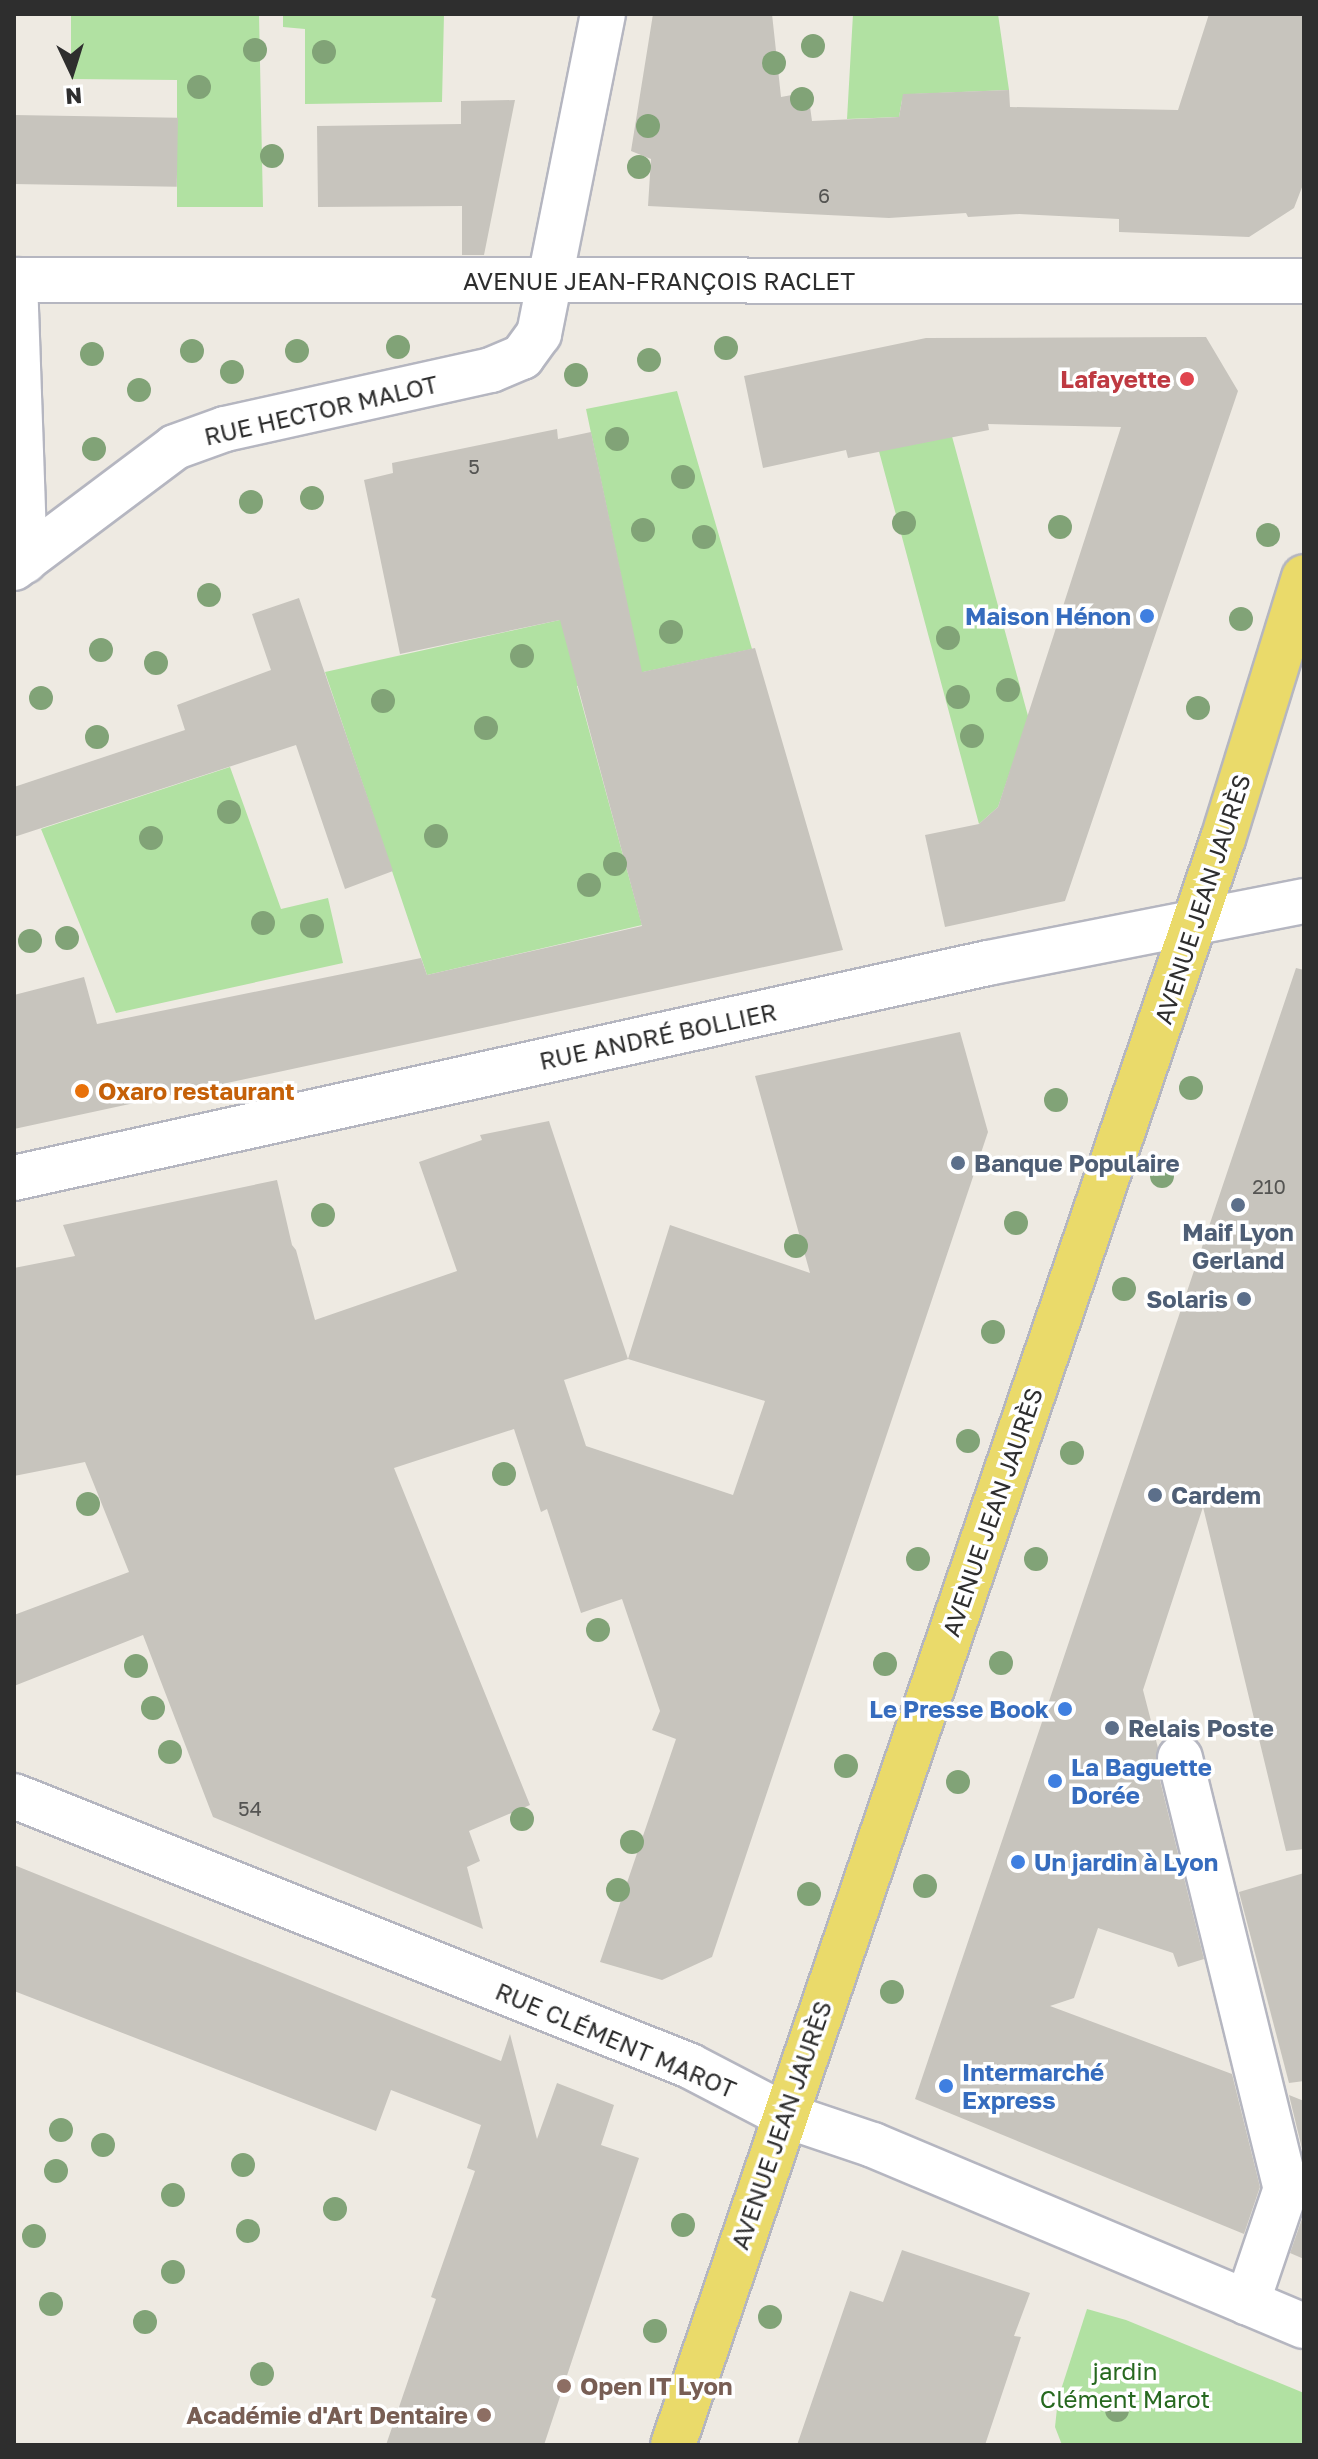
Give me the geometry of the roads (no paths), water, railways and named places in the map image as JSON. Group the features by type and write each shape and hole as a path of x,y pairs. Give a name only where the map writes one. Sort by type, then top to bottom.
{"main road":[{"name":"AVENUE JEAN JAURÈS","path":"673,2445 1194,924 1304,577"}],"street":[{"name":"RUE HECTOR MALOT","path":"20,565 175,447 225,429 491,370 522,357 539,334 603,14"},
{"name":"RUE HECTOR MALOT","path":"14,280 20,565"},
{"name":"AVENUE JEAN-FRANÇOIS RACLET","path":"14,280 1304,281"},
{"name":"RUE ANDRÉ BOLLIER","path":"14,1178 988,963 1304,901"},
{"path":"1180,1758 1286,2188 1247,2303"},
{"name":"RUE CLÉMENT MAROT","path":"14,1796 690,2066 784,2115 873,2145 1304,2326"}],"place":[{"name":"Lafayette","path":"1187,379"},
{"name":"Maison Hénon","path":"1147,616"},
{"name":"Oxaro restaurant","path":"82,1091"},
{"name":"Banque Populaire","path":"958,1163"},
{"name":"Maif Lyon Gerland","path":"1238,1205"},
{"name":"Solaris","path":"1244,1299"},
{"name":"Cardem","path":"1155,1495"},
{"name":"Le Presse Book","path":"1065,1709"},
{"name":"Relais Poste","path":"1112,1728"},
{"name":"La Baguette Dorée","path":"1055,1781"},
{"name":"Un jardin à Lyon","path":"1018,1862"},
{"name":"Intermarché Express","path":"946,2086"},
{"name":"Open IT Lyon","path":"564,2386"},
{"name":"Académie d'Art Dentaire","path":"484,2415"}],"park label":[{"name":"jardin Clément Marot","path":"1125,2385"}]}
